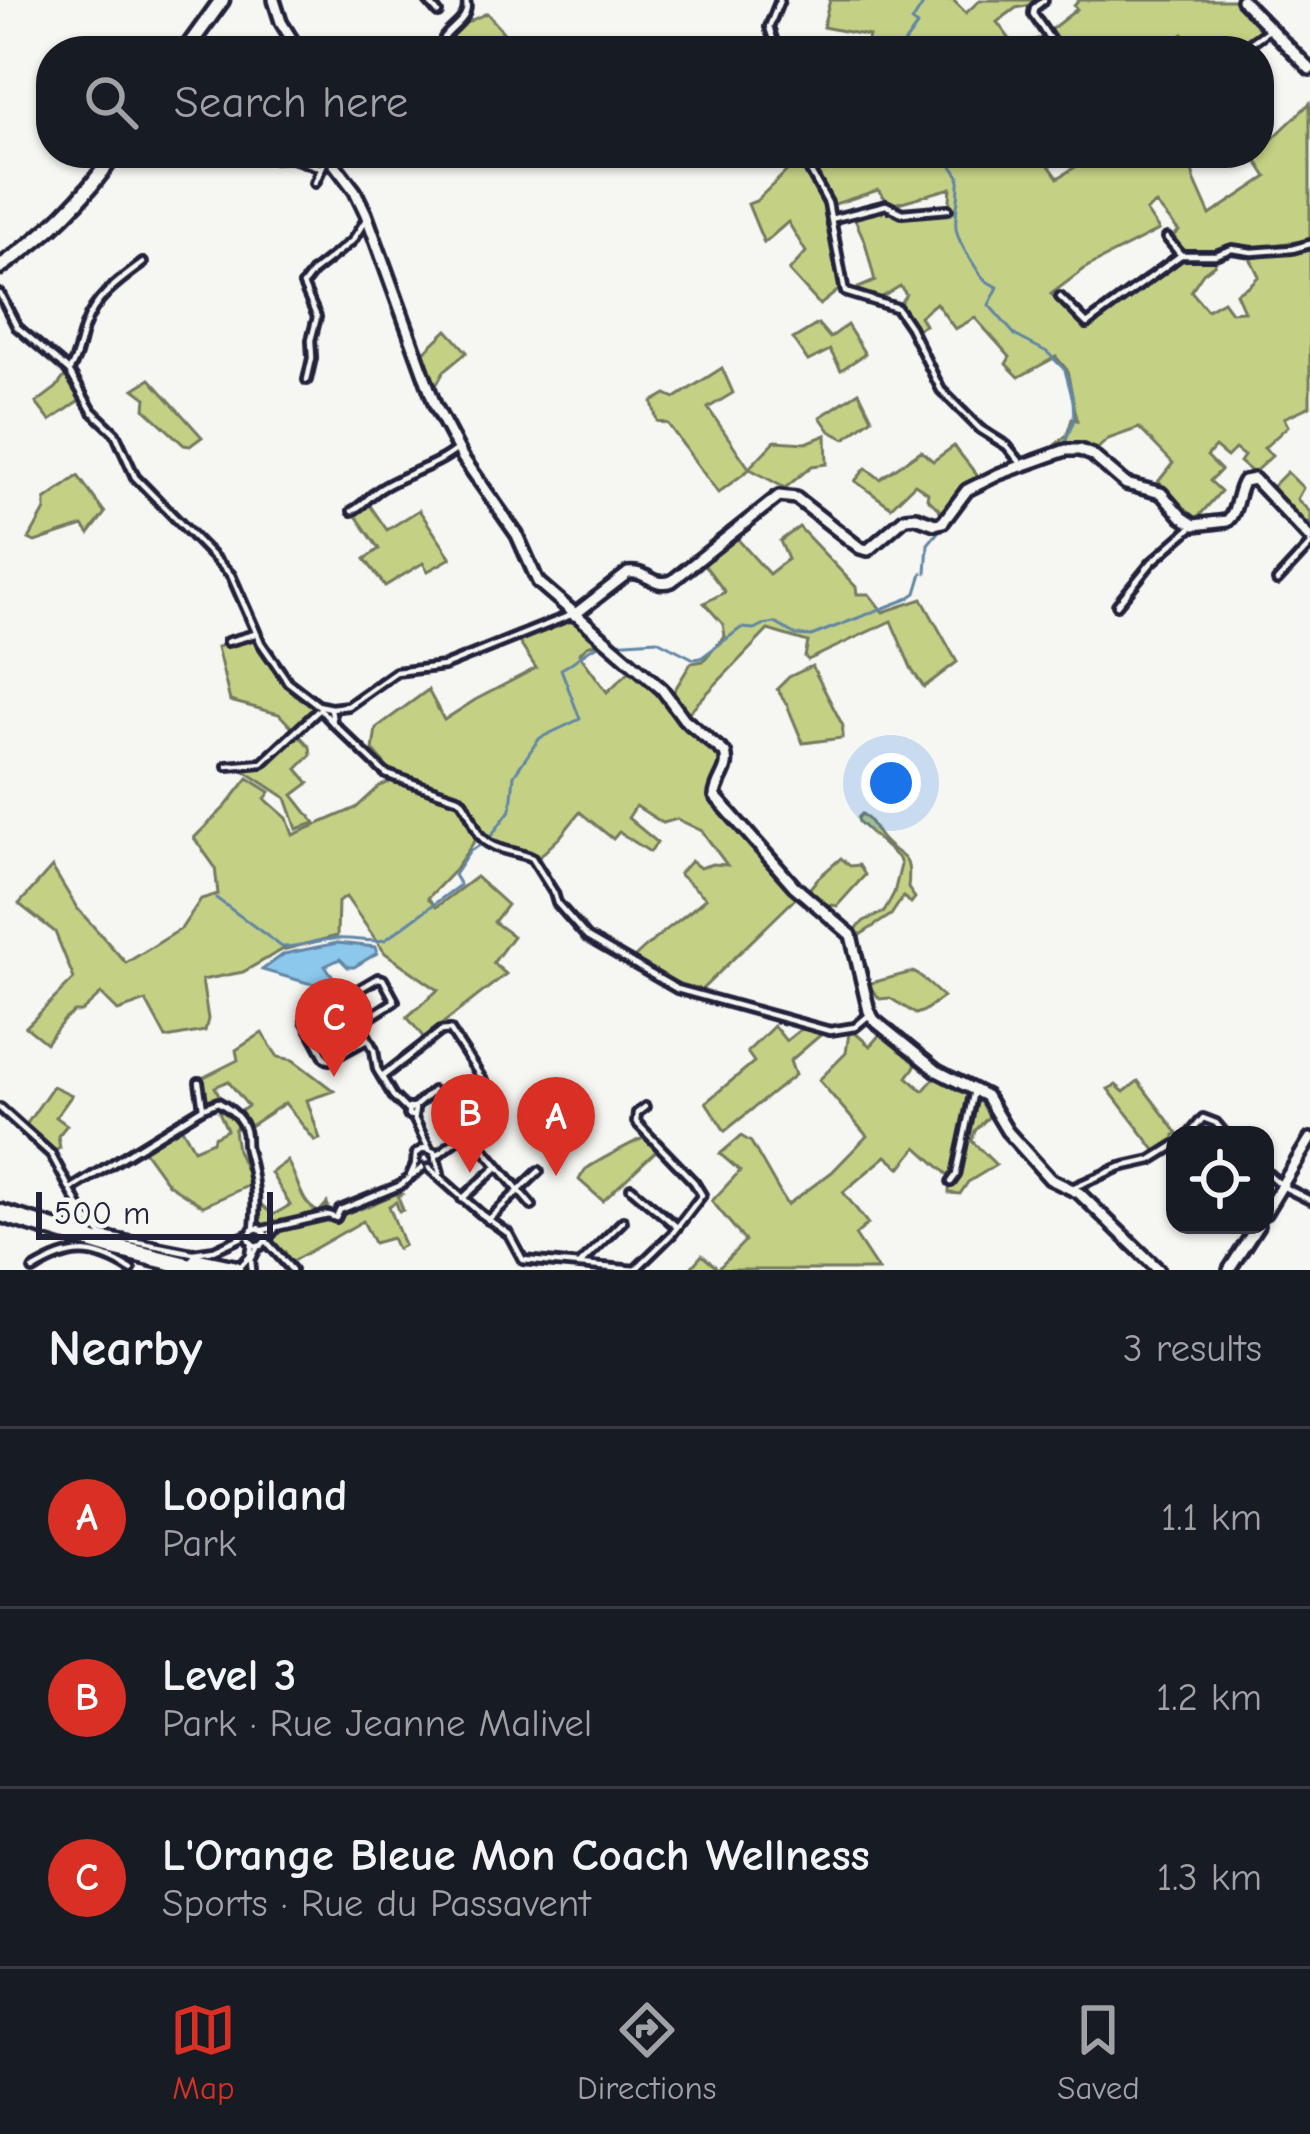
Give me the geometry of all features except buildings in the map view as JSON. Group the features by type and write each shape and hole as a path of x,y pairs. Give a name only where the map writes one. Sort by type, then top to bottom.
{"highway":[{"path":"0,1215 205,1270"},
{"path":"0,1215 162,1270"},
{"path":"77,1238 236,1269"},
{"path":"99,1249 185,1270"}],"main road":[{"path":"196,36 222,0"},
{"path":"0,267 68,214 104,168"}],"street":[{"path":"274,0 290,36"},
{"path":"427,0 437,13"},
{"path":"446,36 465,16 466,0"},
{"path":"772,36 769,27 780,0"},
{"path":"1044,0 1033,11 1049,36"},
{"path":"1242,0 1310,70"},
{"path":"1260,36 1270,29"},
{"path":"315,183 321,168"},
{"path":"336,168 355,191 367,218 435,405 517,535 538,582 662,689 684,719 725,753 726,770 715,796 794,886 851,935 870,1015 938,1071 990,1100 1007,1131 1050,1179 1072,1188 1159,1270"},
{"path":"809,168 832,219 845,292 897,308 941,390 1023,466"},
{"path":"832,219 886,205 902,212 948,208"},
{"path":"307,380 317,317 303,285 352,241 367,218"},
{"path":"1168,238 1181,254"},
{"path":"1060,297 1087,324 1181,254 1215,255 1232,249 1252,252 1310,244"},
{"path":"69,371 98,301 143,263"},
{"path":"0,294 21,331 69,371 90,408 117,436 135,477 230,575 255,634 288,682 386,773 460,800 479,834 499,849 532,858 565,914 587,937 692,994 830,1031 855,1027 870,1015"},
{"path":"352,511 375,493 458,448"},
{"path":"227,766 262,763 320,707 352,704 396,672 444,666 574,615 628,574 636,572 660,584 672,581 778,496 796,498 868,550 904,518 943,522 967,490 1050,454 1080,450 1126,484 1161,493 1194,525"},
{"path":"1117,604 1152,562 1194,525 1227,521 1234,513 1240,487 1251,478 1310,542 1277,581"},
{"path":"227,642 255,634"},
{"path":"331,708 334,723"},
{"path":"368,1039 329,1060 305,1021 381,978 386,982 395,1001 362,1024 374,1050 375,1065 398,1102 416,1112 413,1116 424,1137 427,1158 442,1178 509,1234 525,1261 636,1270 702,1196 636,1122 637,1113 645,1107"},
{"path":"0,1108 44,1146 88,1222 102,1235 193,1253 328,1215 332,1207 340,1210 384,1193 448,1147 494,1101 450,1030 441,1031 381,1077"},
{"path":"199,1082 203,1108"},
{"path":"951,1182 974,1090"},
{"path":"410,1108 434,1091 532,1206"},
{"path":"72,1191 203,1108 224,1104 244,1128 257,1198 258,1236 252,1270 236,1269"},
{"path":"1274,1199 1310,1139"},
{"path":"1072,1188 1166,1150"},
{"path":"462,1199 497,1167"},
{"path":"488,1220 539,1171"},
{"path":"1274,1179 1310,1200"},
{"path":"631,1188 677,1228"},
{"path":"581,1263 622,1221"},
{"path":"1232,1266 1252,1234"},
{"path":"258,1236 292,1270"},
{"path":"236,1269 250,1256 258,1236"},
{"path":"34,1270 76,1251 131,1270"},
{"path":"592,1252 592,1264"}],"green space":[{"path":"830,0 953,0 966,13 980,0 1040,0 1016,8 997,22 1008,36 869,36 823,27"},
{"path":"1079,0 1236,0 1267,35 1053,36 1049,31 1077,9"},
{"path":"487,13 506,36 448,36"},
{"path":"1310,103 1310,240 1232,246 1215,253 1185,252 1170,238 1179,231 1156,204 1146,211 1159,230 1087,267 1051,294 1088,326 1182,259 1214,258 1215,264 1191,291 1207,310 1223,301 1231,312 1244,311 1236,293 1259,276 1250,258 1310,246 1310,406 1284,418 1288,426 1264,448 1272,456 1253,473 1240,462 1244,456 1235,449 1227,457 1215,447 1207,456 1221,470 1210,481 1221,491 1199,516 1203,523 1195,523 1159,490 1158,482 1173,463 1139,428 1108,439 1092,454 1056,450 1072,419 1077,420 1067,370 1056,357 1019,377 1006,364 1010,357 975,318 955,329 936,303 920,316 925,325 915,330 899,305 906,294 900,286 879,299 858,290 875,281 853,215 886,206 916,215 949,211 951,188 891,205 878,190 832,205 812,168 1051,168 1058,178 1074,168 1192,168 1210,215 1267,177 1261,168 1274,168 1274,137"},
{"path":"790,168 805,168 824,201 840,289 820,305 789,271 806,252 788,222 764,243 748,204"},
{"path":"818,324 830,338 847,325 865,354 841,370 830,350 808,361 793,339"},
{"path":"447,330 467,352 444,371 432,393 420,356"},
{"path":"722,368 733,393 708,408 749,468 775,441 806,443 826,435 827,464 812,466 785,488 750,469 718,493 668,424 657,421 652,402 666,394 675,398"},
{"path":"68,372 82,399 50,421 36,403"},
{"path":"150,379 202,437 190,446 145,409 146,398 134,389"},
{"path":"859,392 872,418 845,439 830,431 820,417"},
{"path":"954,446 980,479 946,516 915,484 891,507 855,481 866,468 880,479 921,451 933,461"},
{"path":"1287,472 1303,488 1297,499 1310,512 1310,536 1268,491"},
{"path":"78,476 105,513 89,534 83,526 35,542 29,539 45,510 45,500"},
{"path":"369,504 387,530 419,510 451,558 428,571 423,563 385,586 365,559 379,549 354,513"},
{"path":"799,527 856,587 857,594 869,594 883,612 922,599 957,662 924,687 891,621 808,660 808,642 768,630 685,716 671,696 691,663 703,661 725,636 723,624 704,603 725,592 702,562 734,535 769,574 788,559 780,541"},
{"path":"573,619 600,642 579,654 607,692 633,668 720,752 725,759 712,788 800,894 698,993 631,961 706,898 679,874 691,861 700,868 727,865 702,831 677,819 663,823 636,806 628,818 657,842 650,852 619,832 613,839 580,812 537,859 490,842 461,797 390,773 381,768 384,763 373,750 376,728 428,690 444,720 536,668 517,639"},
{"path":"253,637 280,680 316,709 295,731 279,714 230,701 217,647"},
{"path":"812,666 843,726 842,738 803,743 777,689"},
{"path":"297,733 311,755 297,769 309,783 293,795 315,823 297,829 286,798 240,768 264,764"},
{"path":"248,778 270,792 265,799 287,818 293,835 356,808 380,786 397,779 458,800 476,839 428,898 436,907 476,877 507,905 494,922 513,936 493,963 506,974 424,1038 407,1017 438,990 385,953 346,897 338,902 337,936 282,950 243,972 202,980 208,1019 205,1031 166,1038 146,1001 118,1011 101,994 64,1020 46,1043 26,1027 74,979 55,932 19,904 52,867 77,908 126,963 181,929 201,899 218,894 215,867 194,838"},
{"path":"862,814 904,857 908,888 915,898 911,903 903,897 891,915 854,939 851,934 864,921 884,912 901,865 859,822"},
{"path":"841,858 850,866 859,865 865,875 837,906 820,902 810,888"},
{"path":"912,972 943,997 916,1014 890,998 880,999 867,984"},
{"path":"774,1026 786,1041 801,1029 824,1032 790,1061 795,1075 725,1131 706,1102 754,1062 747,1052"},
{"path":"262,1033 278,1057 293,1060 334,1091 307,1100 320,1139 315,1141 285,1103 247,1128 236,1115 248,1106 228,1081 215,1087 220,1097 204,1105 200,1079 238,1060 236,1050"},
{"path":"849,1033 870,1046 881,1033 919,1061 907,1077 923,1091 938,1074 986,1099 994,1111 972,1141 996,1165 968,1182 960,1194 949,1193 950,1177 917,1147 900,1168 886,1156 843,1192 868,1224 855,1235 878,1270 689,1270 702,1255 718,1269 745,1241 712,1201 740,1171 720,1154 741,1136 751,1142 787,1205 832,1172 867,1136 819,1080 846,1053"},
{"path":"1138,1081 1172,1126 1166,1126 1166,1149 1158,1154 1108,1089 1116,1085 1124,1092"},
{"path":"53,1086 72,1095 56,1117 67,1125 58,1136 60,1148 53,1152 26,1125"},
{"path":"226,1107 239,1124 234,1130 237,1150 252,1184 203,1206 168,1184 142,1148 180,1125 194,1149 213,1141 227,1130 219,1112"},
{"path":"644,1138 657,1150 603,1201 579,1180 589,1167"},
{"path":"287,1161 308,1203 319,1212 328,1206 311,1218 265,1228 256,1219 258,1202 273,1215 290,1205 271,1173"},
{"path":"400,1192 403,1210 399,1211 396,1202 389,1206 404,1245 397,1249 392,1238 374,1243 363,1221 291,1262 269,1240 290,1225 336,1221 343,1211 361,1209"}],"water":[{"path":"337,943 375,947 377,953 354,967 340,959 325,966 335,979 321,985 262,970 284,954"}],"waterway":[{"path":"910,36 917,26 912,22 926,0"},
{"path":"953,168 959,176 958,236 979,273 998,287 989,305 1016,336 1047,352 1065,370 1074,420 1065,443 1051,451"},
{"path":"926,573 928,544 943,526"},
{"path":"611,643 657,640 694,659 741,628 775,623 796,635 811,636 907,599 916,593 922,573"},
{"path":"488,840 511,809 514,775 540,738 580,719 561,669 604,644"},
{"path":"216,898 282,947 333,939 385,940 460,885 454,875 470,851 484,843"}],"place":[{"name":"L'Orange Bleue Mon Coach Wellness","path":"334,1077"},
{"name":"Level 3","path":"470,1173"},
{"name":"Loopiland","path":"556,1176"}]}
